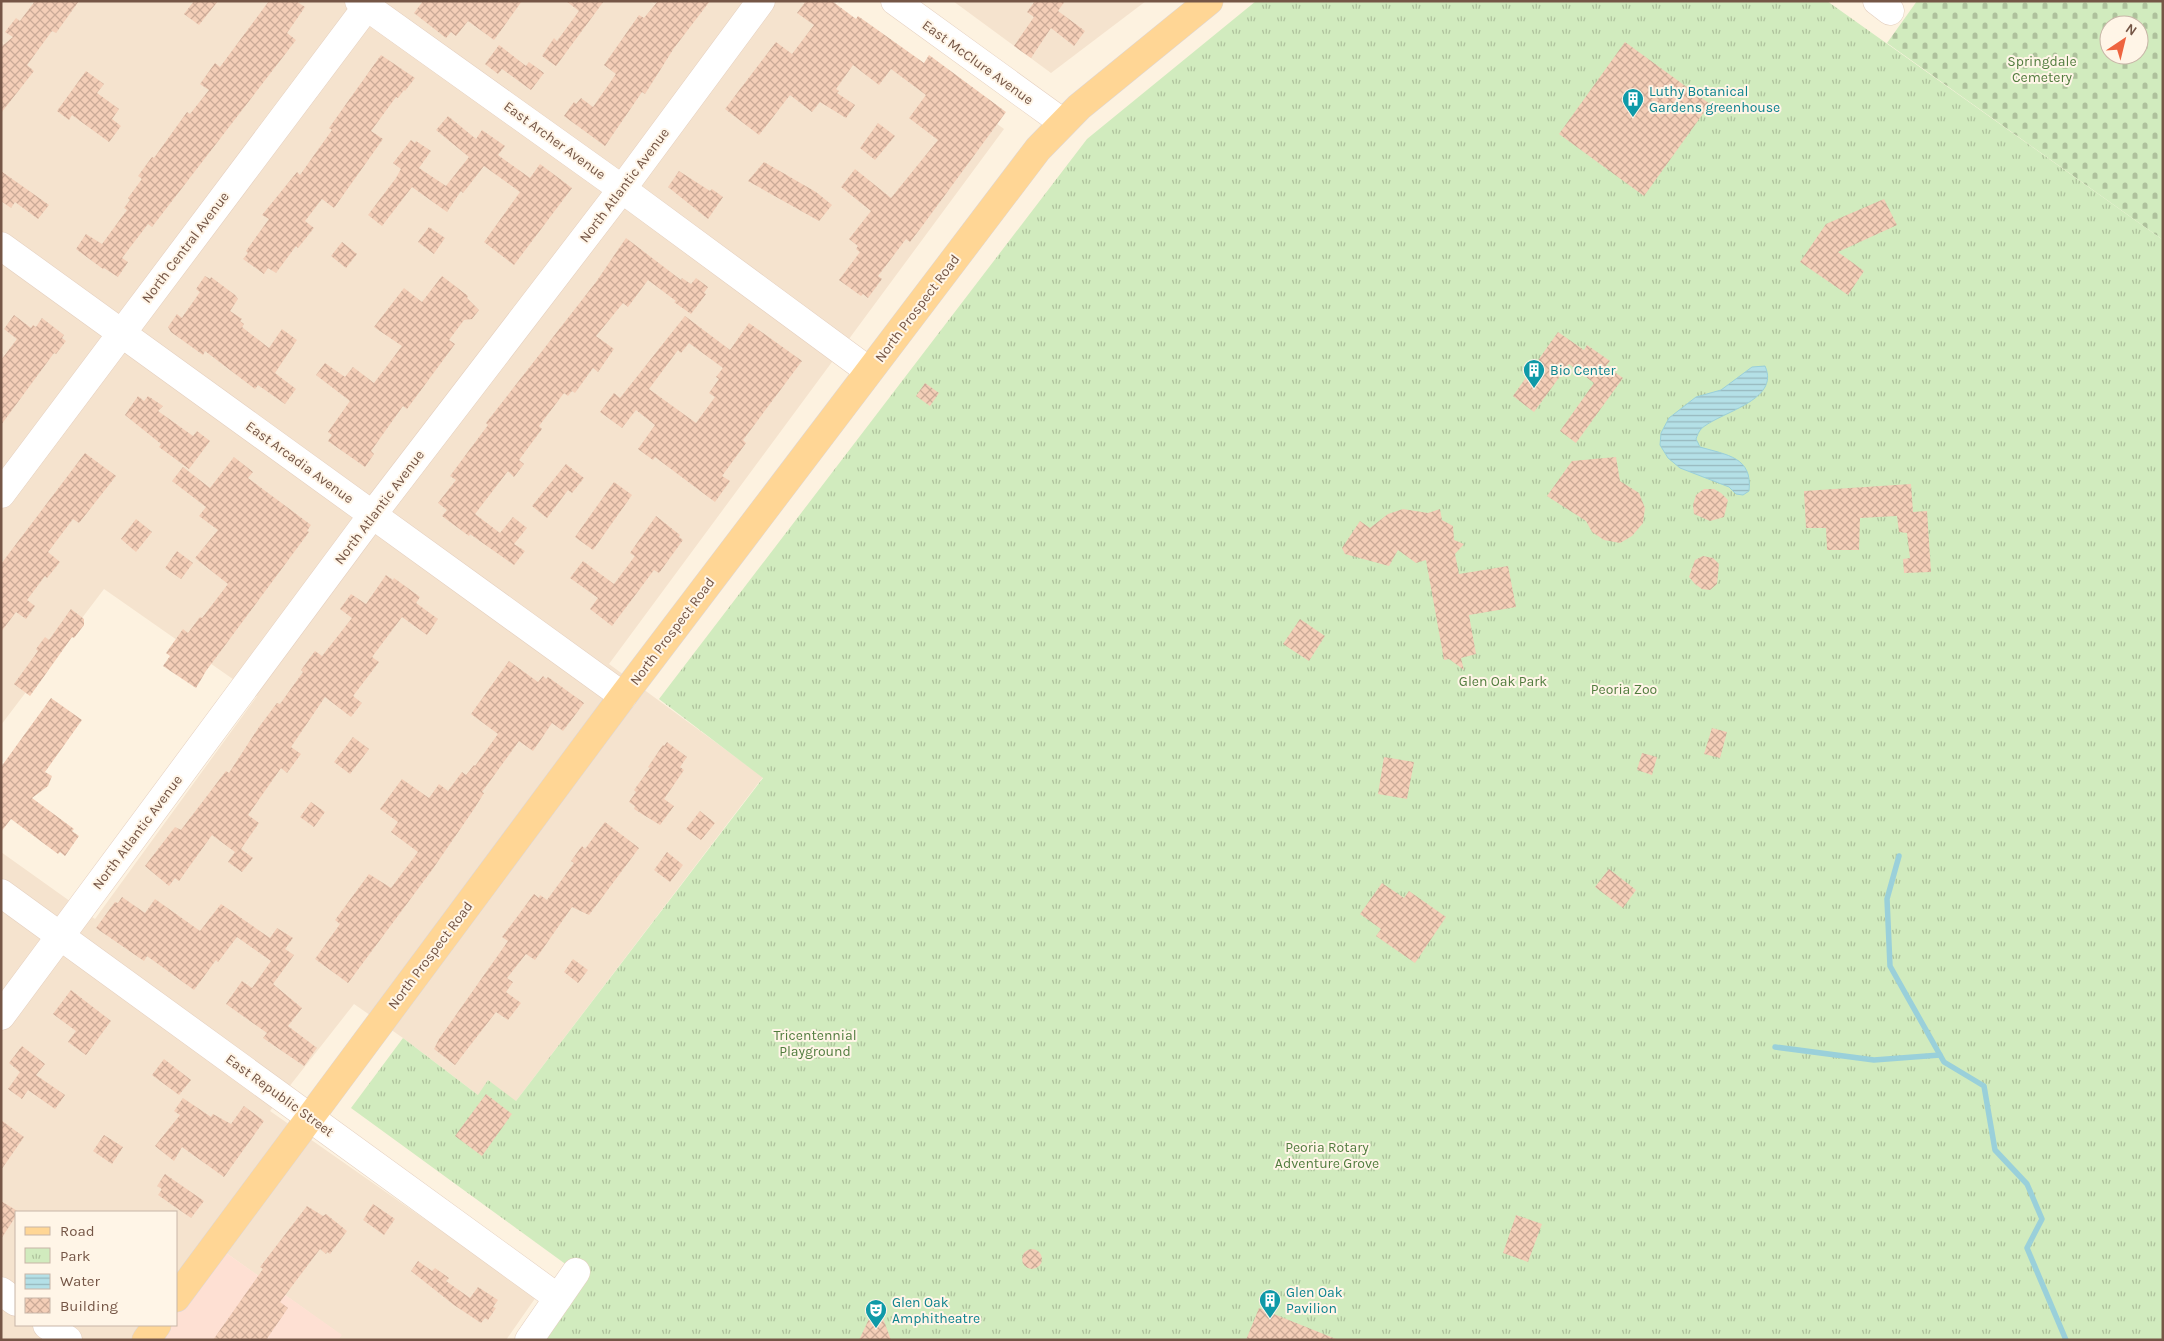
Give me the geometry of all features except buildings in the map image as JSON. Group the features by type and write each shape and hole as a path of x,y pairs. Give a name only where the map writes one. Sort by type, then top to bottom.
{"main road":[{"name":"North Prospect Road","path":"178,1295 623,696 1027,162 1062,122 1209,1"},
{"path":"146,1340 156,1326"}],"street":[{"name":"North Atlantic Avenue","path":"1,1016 373,514 622,189 760,1"},
{"name":"East McClure Avenue","path":"895,1 1062,122"},
{"name":"East Archer Avenue","path":"366,3 869,371"},
{"name":"North Central Avenue","path":"1,494 366,3"},
{"name":"East Arcadia Avenue","path":"1,246 623,696"},
{"name":"East Republic Street","path":"1,893 558,1298"},
{"path":"529,1340 576,1272"},
{"path":"1,1291 15,1301"},
{"path":"48,1326 68,1340"}],"shaded area":[{"path":"1,1 830,1 1004,129 609,664 763,777 516,1101 478,1095 403,1038 354,1004 270,1111 536,1297 506,1340 338,1340 341,1335 215,1245 178,1295 178,1211 15,1211 15,1326 156,1326 146,1340 1,1340 1,852 95,919 257,696 104,589 1,725"},
{"path":"953,1 1146,1 1051,73"},
{"path":"215,1245 342,1335 338,1340 146,1340 156,1326 178,1326 178,1295"}],"green space":[{"name":"Glen Oak Park","path":"1256,1 1827,1 2163,240 2163,1340 545,1340 586,1279 351,1108 403,1038 478,1095 488,1080 516,1101 763,778 659,699 1087,139"},
{"name":"Springdale Cemetery","path":"1917,1 2163,1 2163,240 1887,43"}],"water":[{"path":"1765,366 1768,378 1764,388 1757,397 1710,423 1700,430 1696,439 1700,447 1728,455 1742,464 1747,471 1749,491 1743,495 1736,494 1729,487 1680,468 1668,458 1660,445 1661,433 1669,418 1696,397 1721,390 1752,367"}],"waterway":[{"path":"1899,856 1887,899 1890,966 1944,1062 1984,1086 1995,1150 2027,1184 2042,1219 2027,1248 2066,1340"},
{"path":"1775,1047 1874,1060 1940,1055"}],"place":[{"name":"Luthy Botanical Gardens greenhouse","path":"1633,118"},
{"name":"Bio Center","path":"1534,389"},
{"name":"Glen Oak Pavilion","path":"1270,1319"},
{"name":"Glen Oak Amphitheatre","path":"876,1329"}],"park label":[{"name":"Peoria Zoo","path":"1624,689"},
{"name":"Tricentennial Playground","path":"815,1044"},
{"name":"Peoria Rotary Adventure Grove","path":"1327,1156"}]}
